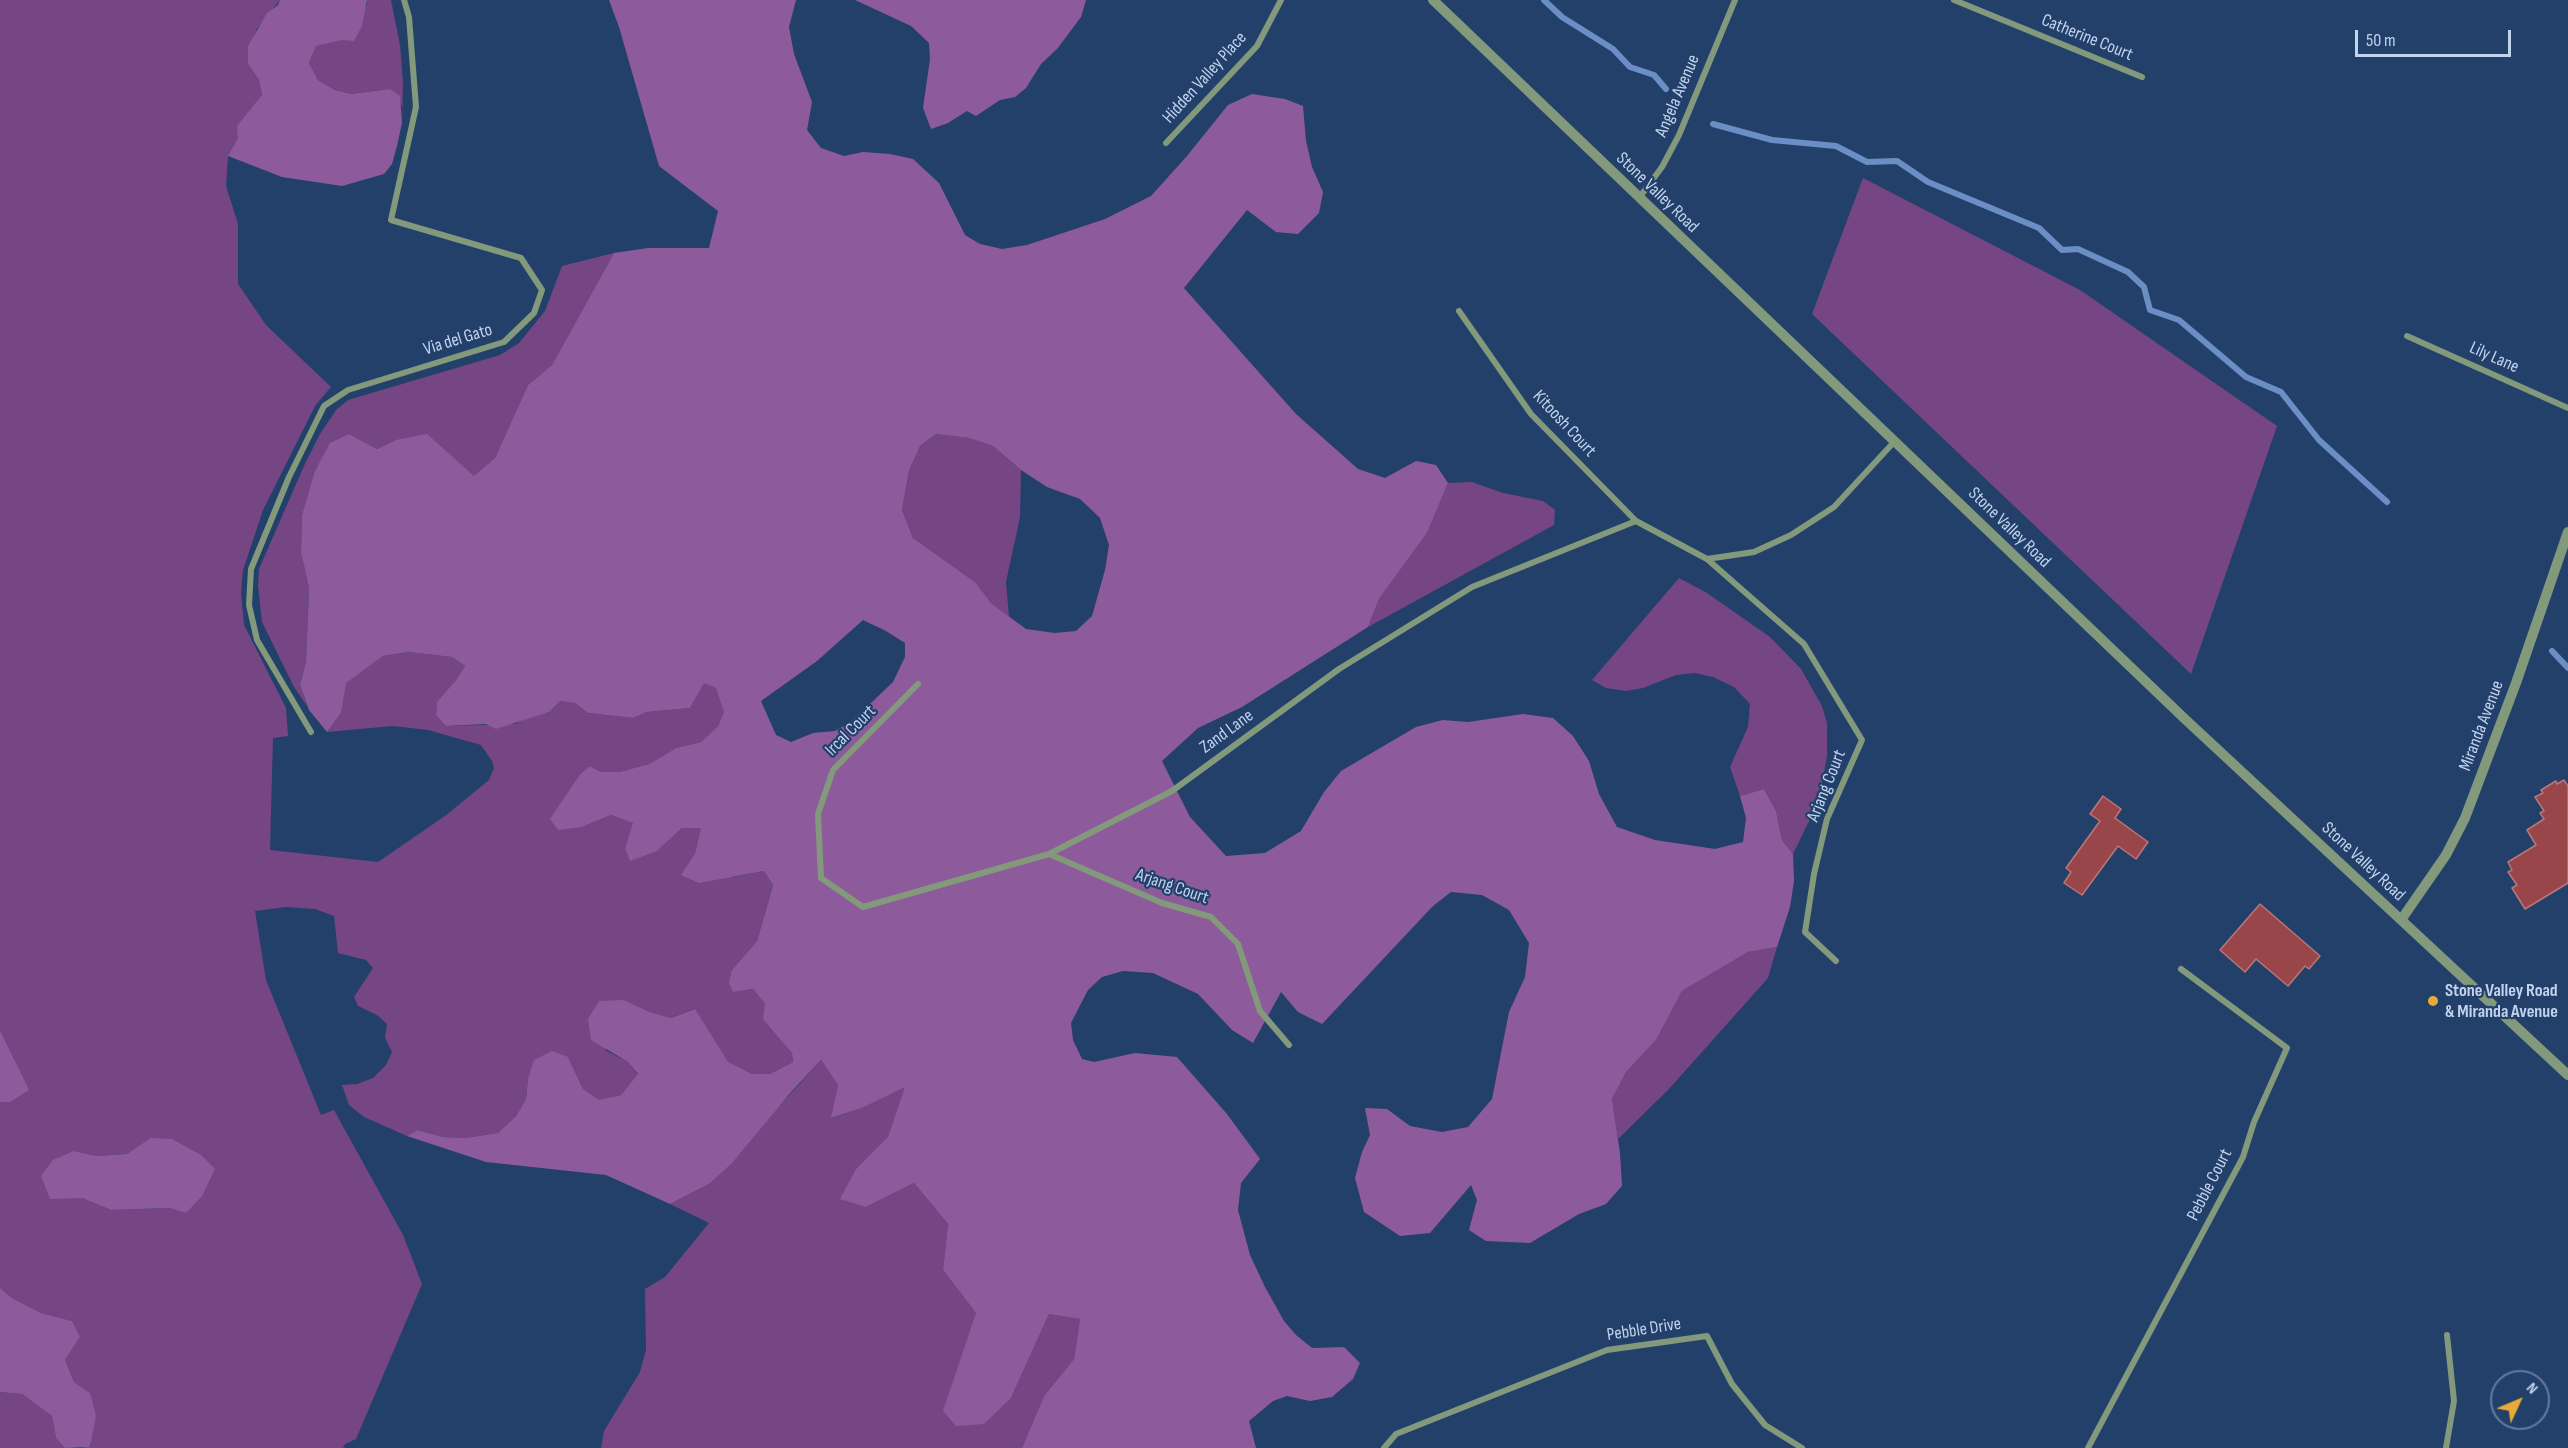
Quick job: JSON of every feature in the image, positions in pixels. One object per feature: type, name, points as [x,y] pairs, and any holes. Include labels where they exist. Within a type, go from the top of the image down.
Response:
[{"type":"street","name":"Via del Gato","points":[[311,732],[256,640],[249,605],[250,568],[289,477],[324,406],[348,390],[504,342],[534,313],[542,290],[521,258],[391,220],[416,107],[409,17],[404,0]]},
{"type":"street","name":"Hidden Valley Place","points":[[1166,143],[1257,46],[1281,0]]},
{"type":"street","name":"Stone Valley Road","points":[[1433,0],[1894,442],[2568,1076]]},
{"type":"street","name":"Angela Avenue","points":[[1638,198],[1662,167],[1679,135],[1735,0]]},
{"type":"street","name":"Catherine Court","points":[[1954,0],[2142,76]]},
{"type":"street","name":"Kitoosh Court","points":[[1459,311],[1531,414],[1636,521],[1707,559]]},
{"type":"street","name":"Lily Lane","points":[[2407,336],[2568,408]]},
{"type":"street","points":[[1707,559],[1754,552],[1791,535],[1834,507],[1894,442]]},
{"type":"street","name":"Zand Lane","points":[[821,878],[863,907],[1049,854],[1172,791],[1339,669],[1472,587],[1636,521]]},
{"type":"street","name":"Miranda Avenue","points":[[2401,920],[2446,855],[2465,818],[2516,683],[2568,532]]},
{"type":"street","name":"Arjang Court","points":[[1707,559],[1804,644],[1862,740],[1827,819],[1814,874],[1805,932],[1836,961]]},
{"type":"street","name":"Ircal Court","points":[[821,878],[818,814],[833,770],[918,684]]},
{"type":"street","name":"Arjang Court","points":[[1049,854],[1162,903],[1211,917],[1238,944],[1260,1011],[1289,1045]]},
{"type":"street","name":"Pebble Court","points":[[2088,1448],[2243,1157],[2254,1122],[2287,1048],[2181,969]]},
{"type":"street","points":[[2446,1448],[2454,1401],[2447,1335]]},
{"type":"street","name":"Pebble Drive","points":[[1384,1448],[1396,1434],[1607,1350],[1707,1336],[1732,1384],[1765,1425],[1803,1448]]},
{"type":"shaded area","points":[[0,0],[280,0],[256,30],[248,64],[259,80],[262,95],[228,157],[226,186],[238,224],[238,284],[266,325],[331,387],[315,406],[263,510],[243,570],[241,593],[244,625],[286,708],[288,736],[273,738],[270,850],[378,862],[445,816],[489,780],[494,768],[481,745],[428,730],[393,726],[327,732],[341,713],[345,683],[383,656],[408,652],[452,657],[465,666],[437,702],[436,715],[447,726],[515,724],[532,716],[549,712],[560,701],[575,703],[588,713],[633,718],[647,712],[690,708],[704,682],[716,688],[725,711],[718,726],[701,742],[676,748],[649,764],[619,772],[601,772],[590,766],[580,774],[562,801],[582,827],[611,815],[634,823],[625,848],[657,851],[682,828],[701,828],[695,853],[682,874],[733,877],[764,871],[773,884],[757,941],[732,970],[733,992],[753,989],[766,1003],[781,1038],[792,1053],[793,1062],[770,1074],[752,1074],[728,1063],[694,1009],[671,1018],[650,1012],[624,1000],[605,1050],[628,1062],[638,1075],[621,1095],[599,1101],[583,1089],[568,1057],[528,1079],[526,1099],[516,1116],[498,1133],[465,1138],[443,1137],[419,1130],[407,1136],[364,1117],[349,1105],[342,1085],[357,1084],[373,1078],[386,1065],[392,1052],[385,1038],[387,1024],[377,1015],[358,1006],[354,997],[373,968],[366,960],[338,953],[334,916],[315,909],[286,907],[255,911],[266,980],[321,1115],[334,1110],[403,1235],[422,1284],[356,1439],[345,1444],[343,1448],[82,1448],[91,1446],[90,1393],[74,1382],[65,1360],[80,1337],[72,1321],[41,1313],[12,1298],[0,1288],[0,1102],[10,1102],[15,1061],[0,1030]],"holes":[[[150,1138],[186,1213],[169,1208],[111,1210],[82,1198],[74,1151],[96,1156],[127,1154]]]},
{"type":"shaded area","points":[[280,0],[367,0],[362,26],[354,41],[342,40],[316,46],[309,63],[318,80],[335,90],[351,94],[390,89],[400,96],[402,123],[392,164],[384,174],[342,186],[282,177],[228,156],[238,138],[237,126],[262,95],[259,80],[248,64],[248,46],[267,13],[278,5]]},
{"type":"shaded area","points":[[367,0],[391,0],[400,45],[403,82],[402,123],[402,106],[390,89],[351,94],[335,90],[318,80],[309,63],[316,46],[342,39],[367,5]]},
{"type":"shaded area","points":[[609,0],[796,0],[789,27],[794,54],[812,102],[807,130],[821,148],[844,156],[863,152],[913,159],[939,183],[965,235],[980,244],[1002,249],[1027,245],[1105,219],[1151,196],[1228,105],[1252,94],[1285,99],[1303,106],[1306,141],[1312,167],[1323,192],[1319,213],[1298,234],[1276,232],[1247,210],[1184,288],[1296,414],[1358,469],[1385,478],[1416,461],[1436,465],[1448,483],[1427,533],[1379,599],[1368,627],[1242,707],[1198,728],[1162,761],[1190,817],[1226,856],[1265,853],[1301,831],[1324,792],[1341,771],[1416,727],[1443,720],[1468,722],[1523,714],[1553,718],[1573,736],[1589,761],[1599,794],[1617,827],[1655,840],[1715,849],[1743,842],[1746,818],[1740,796],[1764,789],[1776,811],[1782,840],[1793,854],[1794,881],[1790,907],[1777,947],[1748,952],[1682,991],[1656,1040],[1626,1072],[1612,1099],[1622,1186],[1606,1204],[1579,1214],[1530,1243],[1486,1241],[1469,1230],[1477,1200],[1471,1185],[1430,1233],[1400,1236],[1364,1212],[1355,1178],[1362,1152],[1370,1135],[1365,1108],[1387,1109],[1410,1126],[1442,1132],[1468,1127],[1492,1099],[1509,1012],[1525,977],[1529,943],[1509,910],[1482,895],[1451,892],[1433,906],[1322,1024],[1298,1012],[1281,992],[1253,1043],[1232,1030],[1198,994],[1153,973],[1123,971],[1102,977],[1088,990],[1071,1023],[1073,1040],[1082,1059],[1094,1062],[1135,1053],[1177,1057],[1227,1114],[1260,1159],[1241,1183],[1238,1210],[1250,1255],[1284,1321],[1312,1348],[1344,1347],[1360,1363],[1353,1379],[1332,1397],[1310,1401],[1287,1396],[1273,1401],[1249,1421],[1256,1448],[1022,1448],[1044,1396],[1074,1359],[1080,1319],[1049,1314],[1011,1398],[984,1424],[956,1426],[943,1411],[976,1313],[943,1270],[948,1224],[914,1183],[866,1207],[840,1199],[856,1169],[888,1137],[905,1087],[862,1108],[831,1118],[838,1085],[821,1060],[732,1163],[709,1184],[670,1204],[606,1175],[486,1162],[407,1136],[418,1130],[443,1137],[465,1138],[498,1133],[516,1116],[526,1099],[528,1079],[534,1060],[552,1051],[568,1057],[583,1089],[599,1100],[621,1095],[638,1074],[628,1062],[591,1040],[588,1019],[599,1001],[624,1000],[650,1012],[671,1018],[695,1009],[728,1062],[752,1074],[770,1074],[793,1062],[792,1053],[763,1019],[765,1003],[753,989],[733,992],[729,983],[732,970],[757,941],[773,885],[764,871],[699,883],[681,875],[695,853],[701,828],[682,828],[657,851],[630,861],[625,848],[633,823],[611,815],[582,827],[558,830],[550,819],[580,774],[590,766],[601,772],[619,772],[649,764],[676,748],[701,742],[718,726],[724,712],[716,688],[704,683],[690,708],[647,712],[633,718],[588,713],[575,703],[560,701],[549,712],[496,729],[486,724],[446,726],[436,715],[437,702],[465,666],[452,657],[408,652],[383,656],[346,683],[341,713],[327,732],[309,710],[300,685],[306,662],[309,588],[301,552],[302,515],[314,473],[330,443],[349,434],[377,449],[396,440],[427,434],[474,476],[495,458],[528,385],[552,365],[614,253],[648,248],[709,248],[718,211],[659,166]],"holes":[[[936,434],[969,438],[993,446],[1021,470],[1047,487],[1080,499],[1100,518],[1109,545],[1105,570],[1092,616],[1076,631],[1055,633],[1026,629],[992,604],[975,582],[913,538],[902,510],[909,471],[920,446]],[[863,620],[905,643],[905,657],[893,682],[851,722],[835,731],[813,733],[791,742],[776,735],[761,701],[817,661]]]},
{"type":"shaded area","points":[[855,0],[1086,0],[1081,17],[1057,49],[1041,64],[1026,88],[1015,97],[1000,100],[976,116],[967,111],[948,123],[931,129],[923,108],[930,59],[929,43],[911,26]]},
{"type":"shaded area","points":[[1863,178],[2080,290],[2277,426],[2191,674],[1812,314]]},
{"type":"shaded area","points":[[614,253],[552,365],[528,385],[495,458],[474,477],[453,459],[396,440],[377,449],[349,434],[314,473],[302,515],[301,552],[309,588],[306,662],[300,685],[307,706],[294,687],[262,622],[258,586],[259,569],[304,466],[320,434],[336,410],[348,400],[500,355],[519,343],[545,311],[562,266]]},
{"type":"shaded area","points":[[936,434],[969,438],[993,446],[1021,470],[1020,517],[1006,582],[1009,617],[992,604],[975,582],[913,538],[902,510],[909,471],[920,446]]},
{"type":"shaded area","points":[[1472,482],[1503,493],[1543,501],[1555,510],[1554,525],[1368,627],[1379,599],[1427,533],[1448,483]]},
{"type":"shaded area","points":[[1679,578],[1707,593],[1770,637],[1801,669],[1822,706],[1827,723],[1827,756],[1819,801],[1793,854],[1782,840],[1776,811],[1764,789],[1740,796],[1730,767],[1748,727],[1750,704],[1734,687],[1713,677],[1695,673],[1676,675],[1643,688],[1626,691],[1606,688],[1592,680]]},
{"type":"shaded area","points":[[1777,947],[1768,978],[1668,1090],[1618,1139],[1612,1099],[1626,1072],[1656,1040],[1682,991],[1748,952]]},
{"type":"shaded area","points":[[0,1030],[29,1090],[10,1102],[0,1102]]},
{"type":"shaded area","points":[[821,1060],[838,1085],[832,1118],[862,1108],[906,1086],[888,1138],[856,1169],[866,1207],[914,1183],[948,1224],[943,1270],[976,1313],[966,1350],[1011,1398],[1049,1314],[1080,1319],[1074,1359],[1044,1396],[1022,1448],[601,1448],[604,1431],[640,1372],[646,1350],[645,1289],[665,1277],[709,1223],[670,1204],[709,1184]]},
{"type":"shaded area","points":[[150,1138],[172,1139],[201,1155],[215,1169],[202,1196],[186,1213],[169,1208],[111,1210],[82,1198],[50,1199],[41,1176],[53,1160],[74,1151],[96,1156],[127,1154]]},
{"type":"shaded area","points":[[0,1288],[12,1298],[41,1313],[72,1321],[80,1337],[65,1360],[74,1382],[90,1393],[96,1416],[90,1447],[65,1448],[56,1438],[52,1416],[22,1394],[0,1392]]},
{"type":"shaded area","points":[[0,1392],[22,1394],[52,1416],[56,1438],[65,1448],[0,1448]]},
{"type":"building","points":[[2564,780],[2568,786],[2568,883],[2525,909],[2512,888],[2517,885],[2508,872],[2512,870],[2508,862],[2536,845],[2527,830],[2544,819],[2540,813],[2544,811],[2535,797],[2543,793],[2541,790],[2556,781],[2557,784]]},
{"type":"building","points":[[2103,796],[2121,809],[2115,818],[2148,842],[2136,859],[2118,846],[2082,895],[2064,883],[2071,872],[2066,868],[2100,821],[2090,814]]},
{"type":"building","points":[[2260,904],[2320,956],[2309,969],[2305,966],[2288,986],[2256,959],[2245,972],[2220,950]]},
{"type":"waterway","points":[[1544,0],[1562,17],[1613,49],[1630,67],[1654,75],[1666,89]]},
{"type":"waterway","points":[[1713,124],[1772,140],[1836,146],[1867,162],[1897,161],[1928,182],[2039,228],[2062,250],[2078,249],[2128,272],[2144,287],[2150,310],[2179,320],[2246,377],[2281,392],[2319,440],[2387,502]]},
{"type":"waterway","points":[[2552,651],[2568,668]]},
{"type":"place","name":"Stone Valley Road & Miranda Avenue","points":[[2433,1001]]}]
